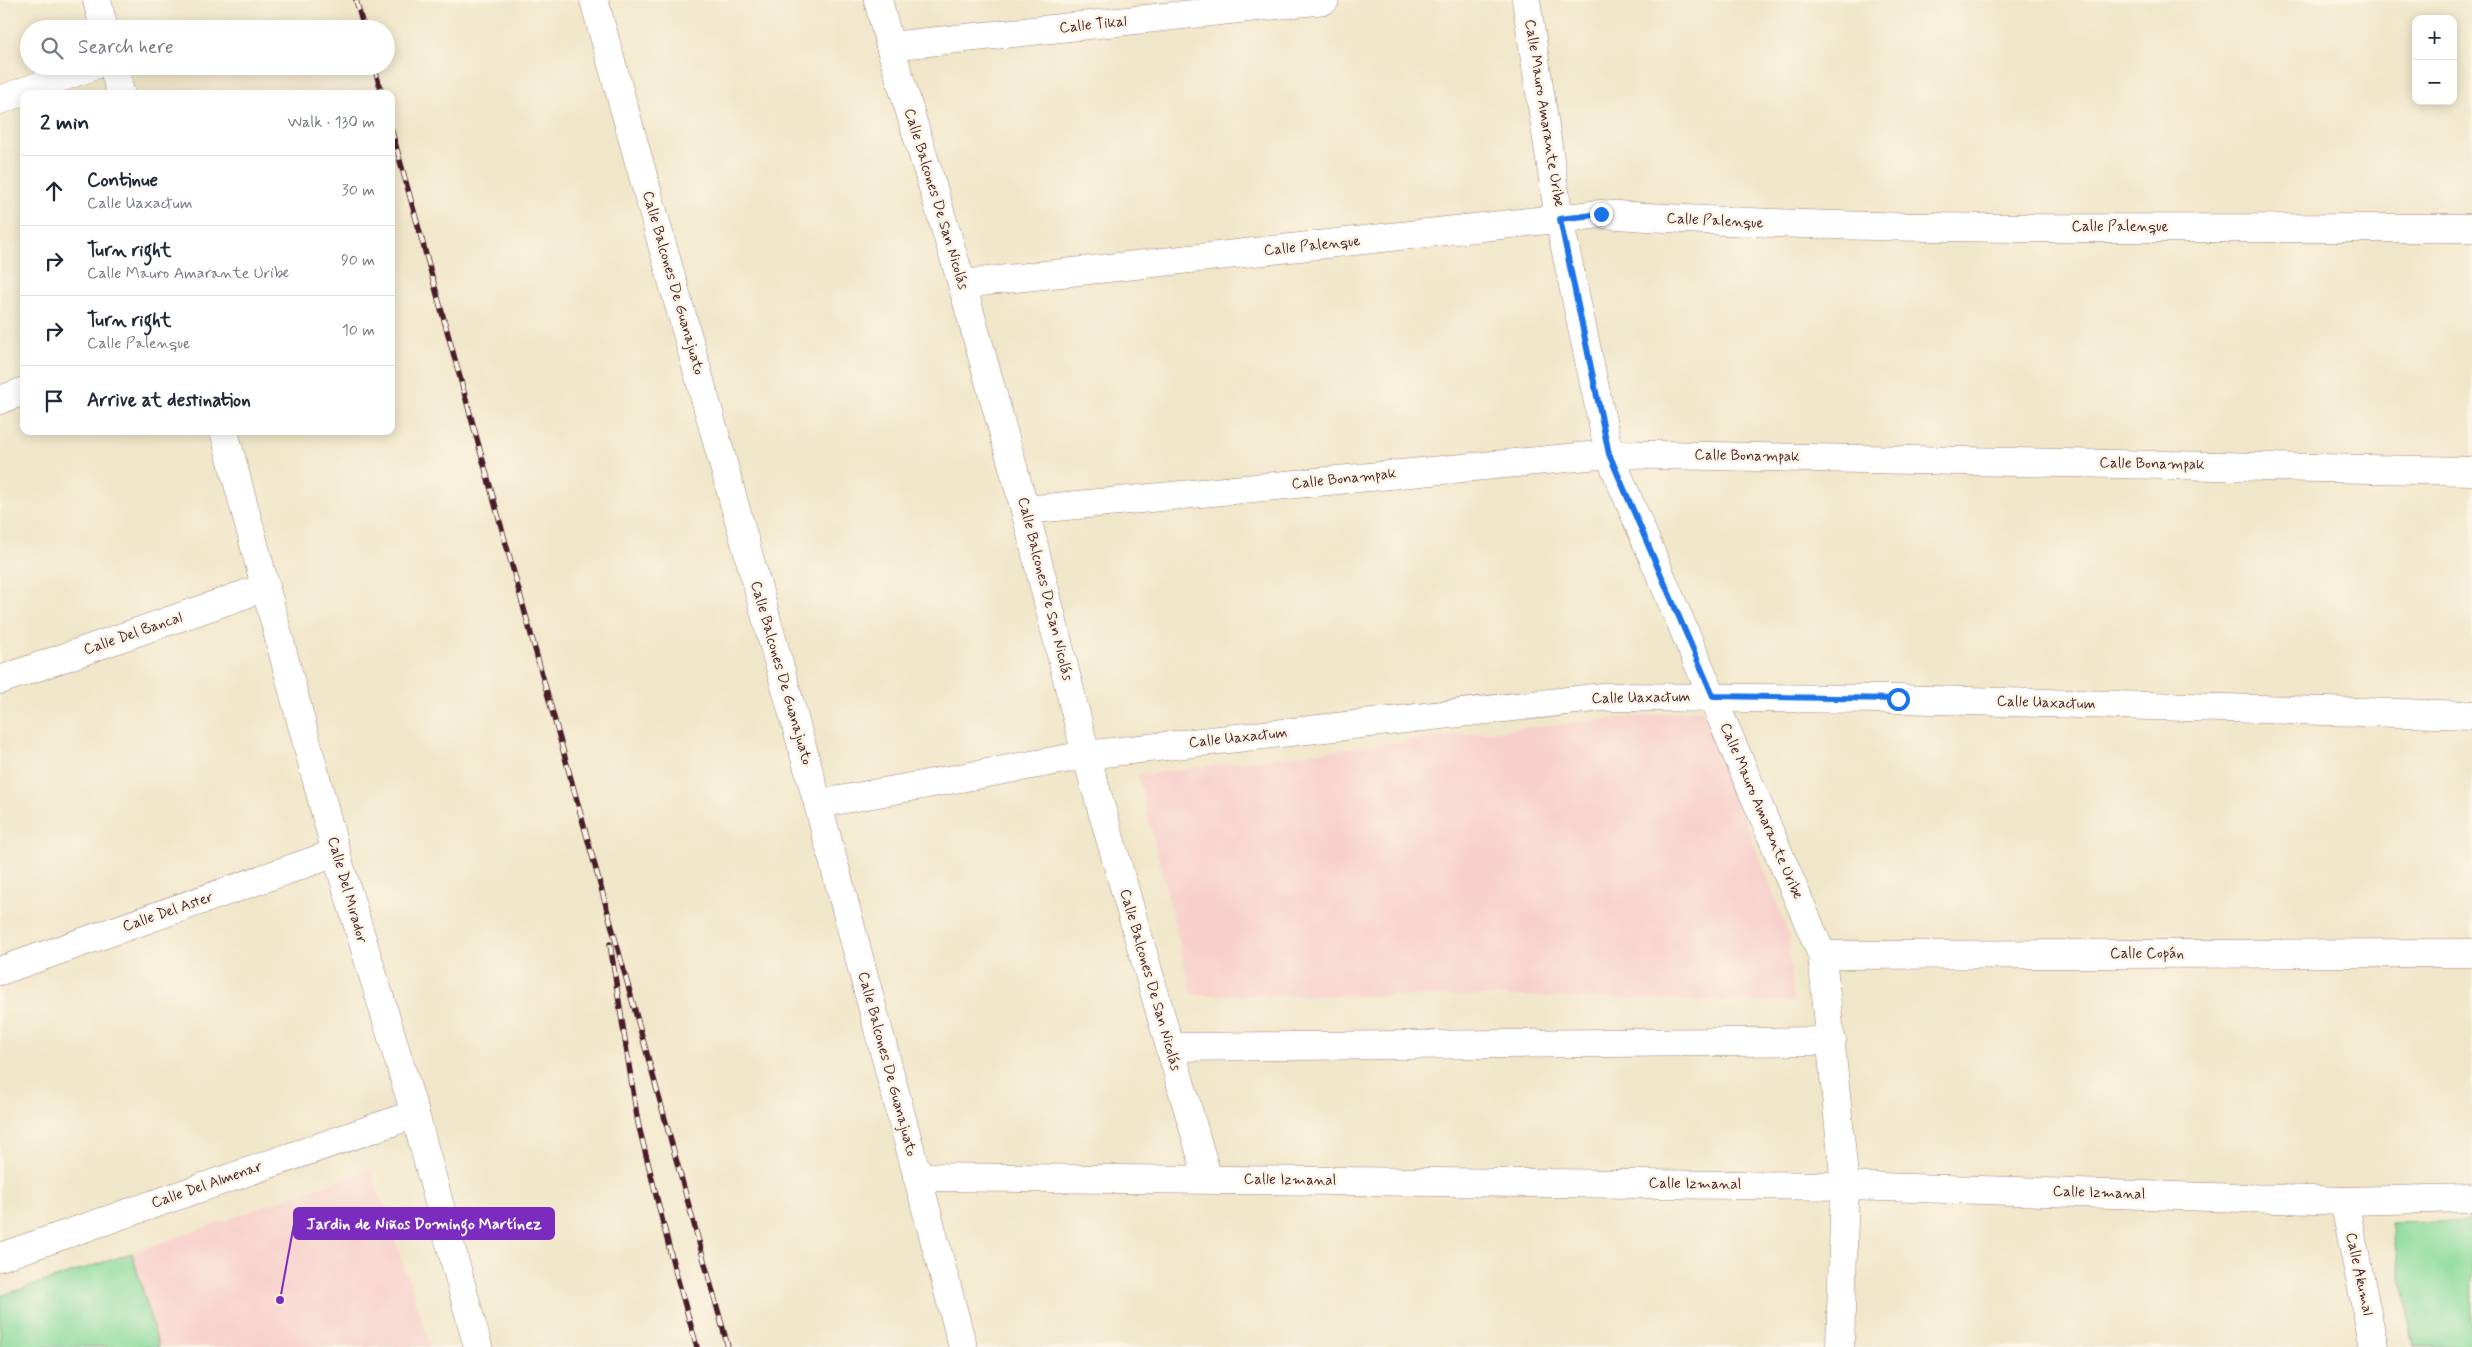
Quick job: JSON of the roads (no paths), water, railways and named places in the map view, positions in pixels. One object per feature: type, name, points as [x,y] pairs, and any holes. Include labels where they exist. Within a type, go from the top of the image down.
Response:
[{"type":"street","points":[[97,0],[102,20]]},
{"type":"street","name":"Calle Balcones De Guanajuato","points":[[594,0],[818,804],[963,1347]]},
{"type":"street","name":"Calle Balcones De San Nicolás","points":[[878,0],[890,46],[962,284],[1025,510],[1086,755],[1208,1179]]},
{"type":"street","name":"Calle Tikal","points":[[890,46],[1325,0]]},
{"type":"street","name":"Calle Mauro Amarante Uribe","points":[[1526,0],[1560,219],[1609,454],[1822,955],[1845,1186],[1840,1347]]},
{"type":"street","points":[[27,90],[68,75]]},
{"type":"street","points":[[116,75],[120,90]]},
{"type":"street","points":[[0,100],[20,93]]},
{"type":"street","name":"Calle Palenque","points":[[962,284],[1601,214],[1684,220],[1887,226],[2472,228]]},
{"type":"street","points":[[0,400],[20,392]]},
{"type":"street","name":"Calle Del Mirador","points":[[225,435],[336,854],[415,1114],[478,1347]]},
{"type":"street","name":"Calle Bonampak","points":[[1025,510],[1609,454],[2472,470]]},
{"type":"street","name":"Calle Del Bancal","points":[[0,680],[266,587]]},
{"type":"street","name":"Calle Uaxactum","points":[[818,804],[1086,755],[1603,697],[1713,696],[1898,699],[2472,715]]},
{"type":"street","name":"Calle Del Aster","points":[[0,971],[336,854]]},
{"type":"street","name":"Calle Copán","points":[[1822,955],[2472,954]]},
{"type":"street","points":[[1169,1047],[1832,1041]]},
{"type":"street","name":"Calle Del Almenar","points":[[0,1257],[415,1114]]},
{"type":"street","name":"Calle Izmanal","points":[[917,1177],[1845,1186],[2344,1201],[2472,1198]]},
{"type":"street","name":"Calle Akumal","points":[[2344,1201],[2374,1347]]},
{"type":"railway","points":[[356,0],[362,20]]},
{"type":"railway","points":[[377,75],[381,90]]},
{"type":"railway","points":[[395,142],[728,1347]]},
{"type":"railway","points":[[610,944],[638,1123],[673,1263],[697,1347]]},
{"type":"place","name":"Jardin de Niños Domingo Martínez","points":[[280,1300]]}]
